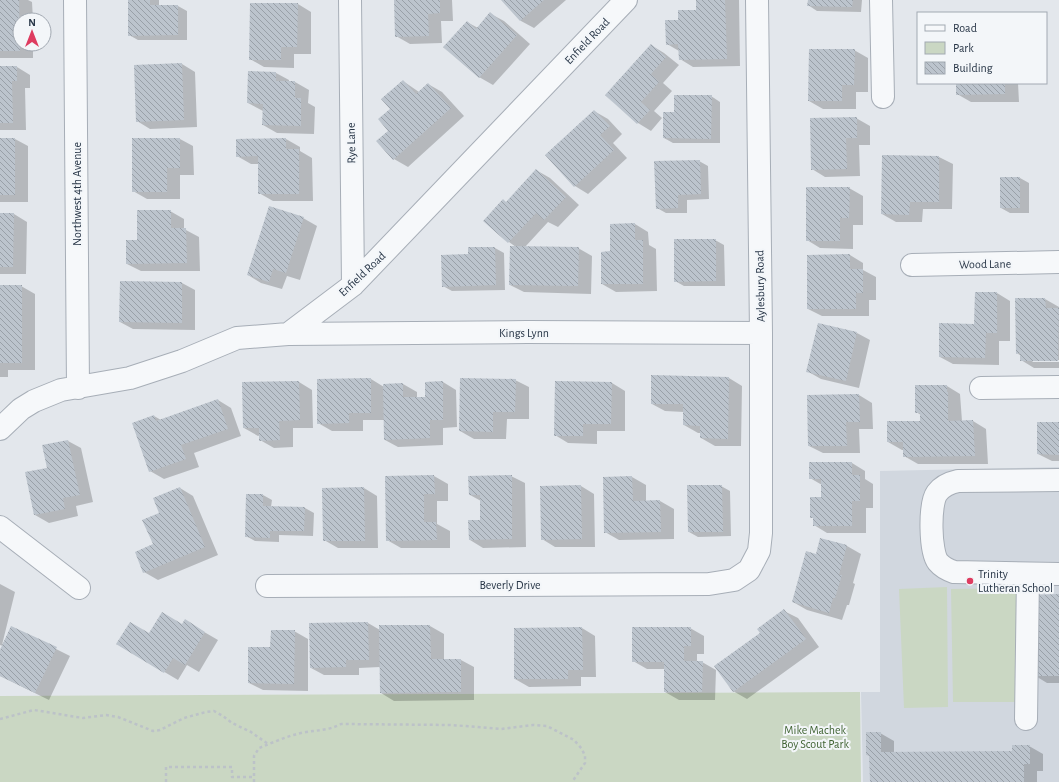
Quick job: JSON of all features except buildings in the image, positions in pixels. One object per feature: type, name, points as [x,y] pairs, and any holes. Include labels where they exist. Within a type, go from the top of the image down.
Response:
[{"type":"street","name":"Northwest 4th Avenue","points":[[75,0],[78,388]]},
{"type":"street","name":"Rye Lane","points":[[350,0],[353,285]]},
{"type":"street","name":"Enfield Road","points":[[288,334],[353,285],[626,0]]},
{"type":"street","name":"Aylesbury Road","points":[[749,570],[759,551],[761,533],[761,333],[757,0]]},
{"type":"street","points":[[881,0],[883,97]]},
{"type":"street","name":"Wood Lane","points":[[912,265],[1059,262]]},
{"type":"street","name":"Kings Lynn","points":[[288,334],[519,332],[761,333]]},
{"type":"street","points":[[0,429],[21,409],[34,401],[61,390],[130,378],[182,361],[237,338],[288,334]]},
{"type":"street","points":[[981,388],[1059,388]]},
{"type":"street","points":[[1059,480],[958,481],[942,487],[937,493],[931,509],[933,554],[938,562],[945,568],[954,572],[1059,574]]},
{"type":"street","points":[[0,527],[79,588]]},
{"type":"street","name":"Beverly Drive","points":[[267,586],[709,584],[734,580],[749,570]]},
{"type":"street","points":[[1026,719],[1028,574]]},
{"type":"path","points":[[0,718],[34,710],[83,718],[106,715],[118,717],[142,728],[153,731],[160,730],[184,718],[214,711],[223,716],[232,724],[251,732],[268,744]]},
{"type":"path","points":[[254,782],[254,756],[258,748],[298,734],[315,730],[327,730],[341,724],[452,725],[502,729],[533,724],[547,726],[574,740],[582,749],[585,756],[585,763],[572,782]]},
{"type":"path","points":[[166,782],[166,767],[232,766],[232,777],[254,777]]},
{"type":"shaded area","name":"Trinity Lutheran School","points":[[1059,467],[1059,782],[863,782],[861,692],[880,692],[880,471]]},
{"type":"green space","points":[[947,587],[948,707],[904,708],[899,589]]},
{"type":"green space","points":[[1017,588],[1018,702],[953,702],[951,589]]},
{"type":"green space","name":"Mike Machek Boy Scout Park","points":[[860,692],[861,782],[0,782],[0,696]]},
{"type":"place","name":"Trinity Lutheran School","points":[[970,581]]}]
